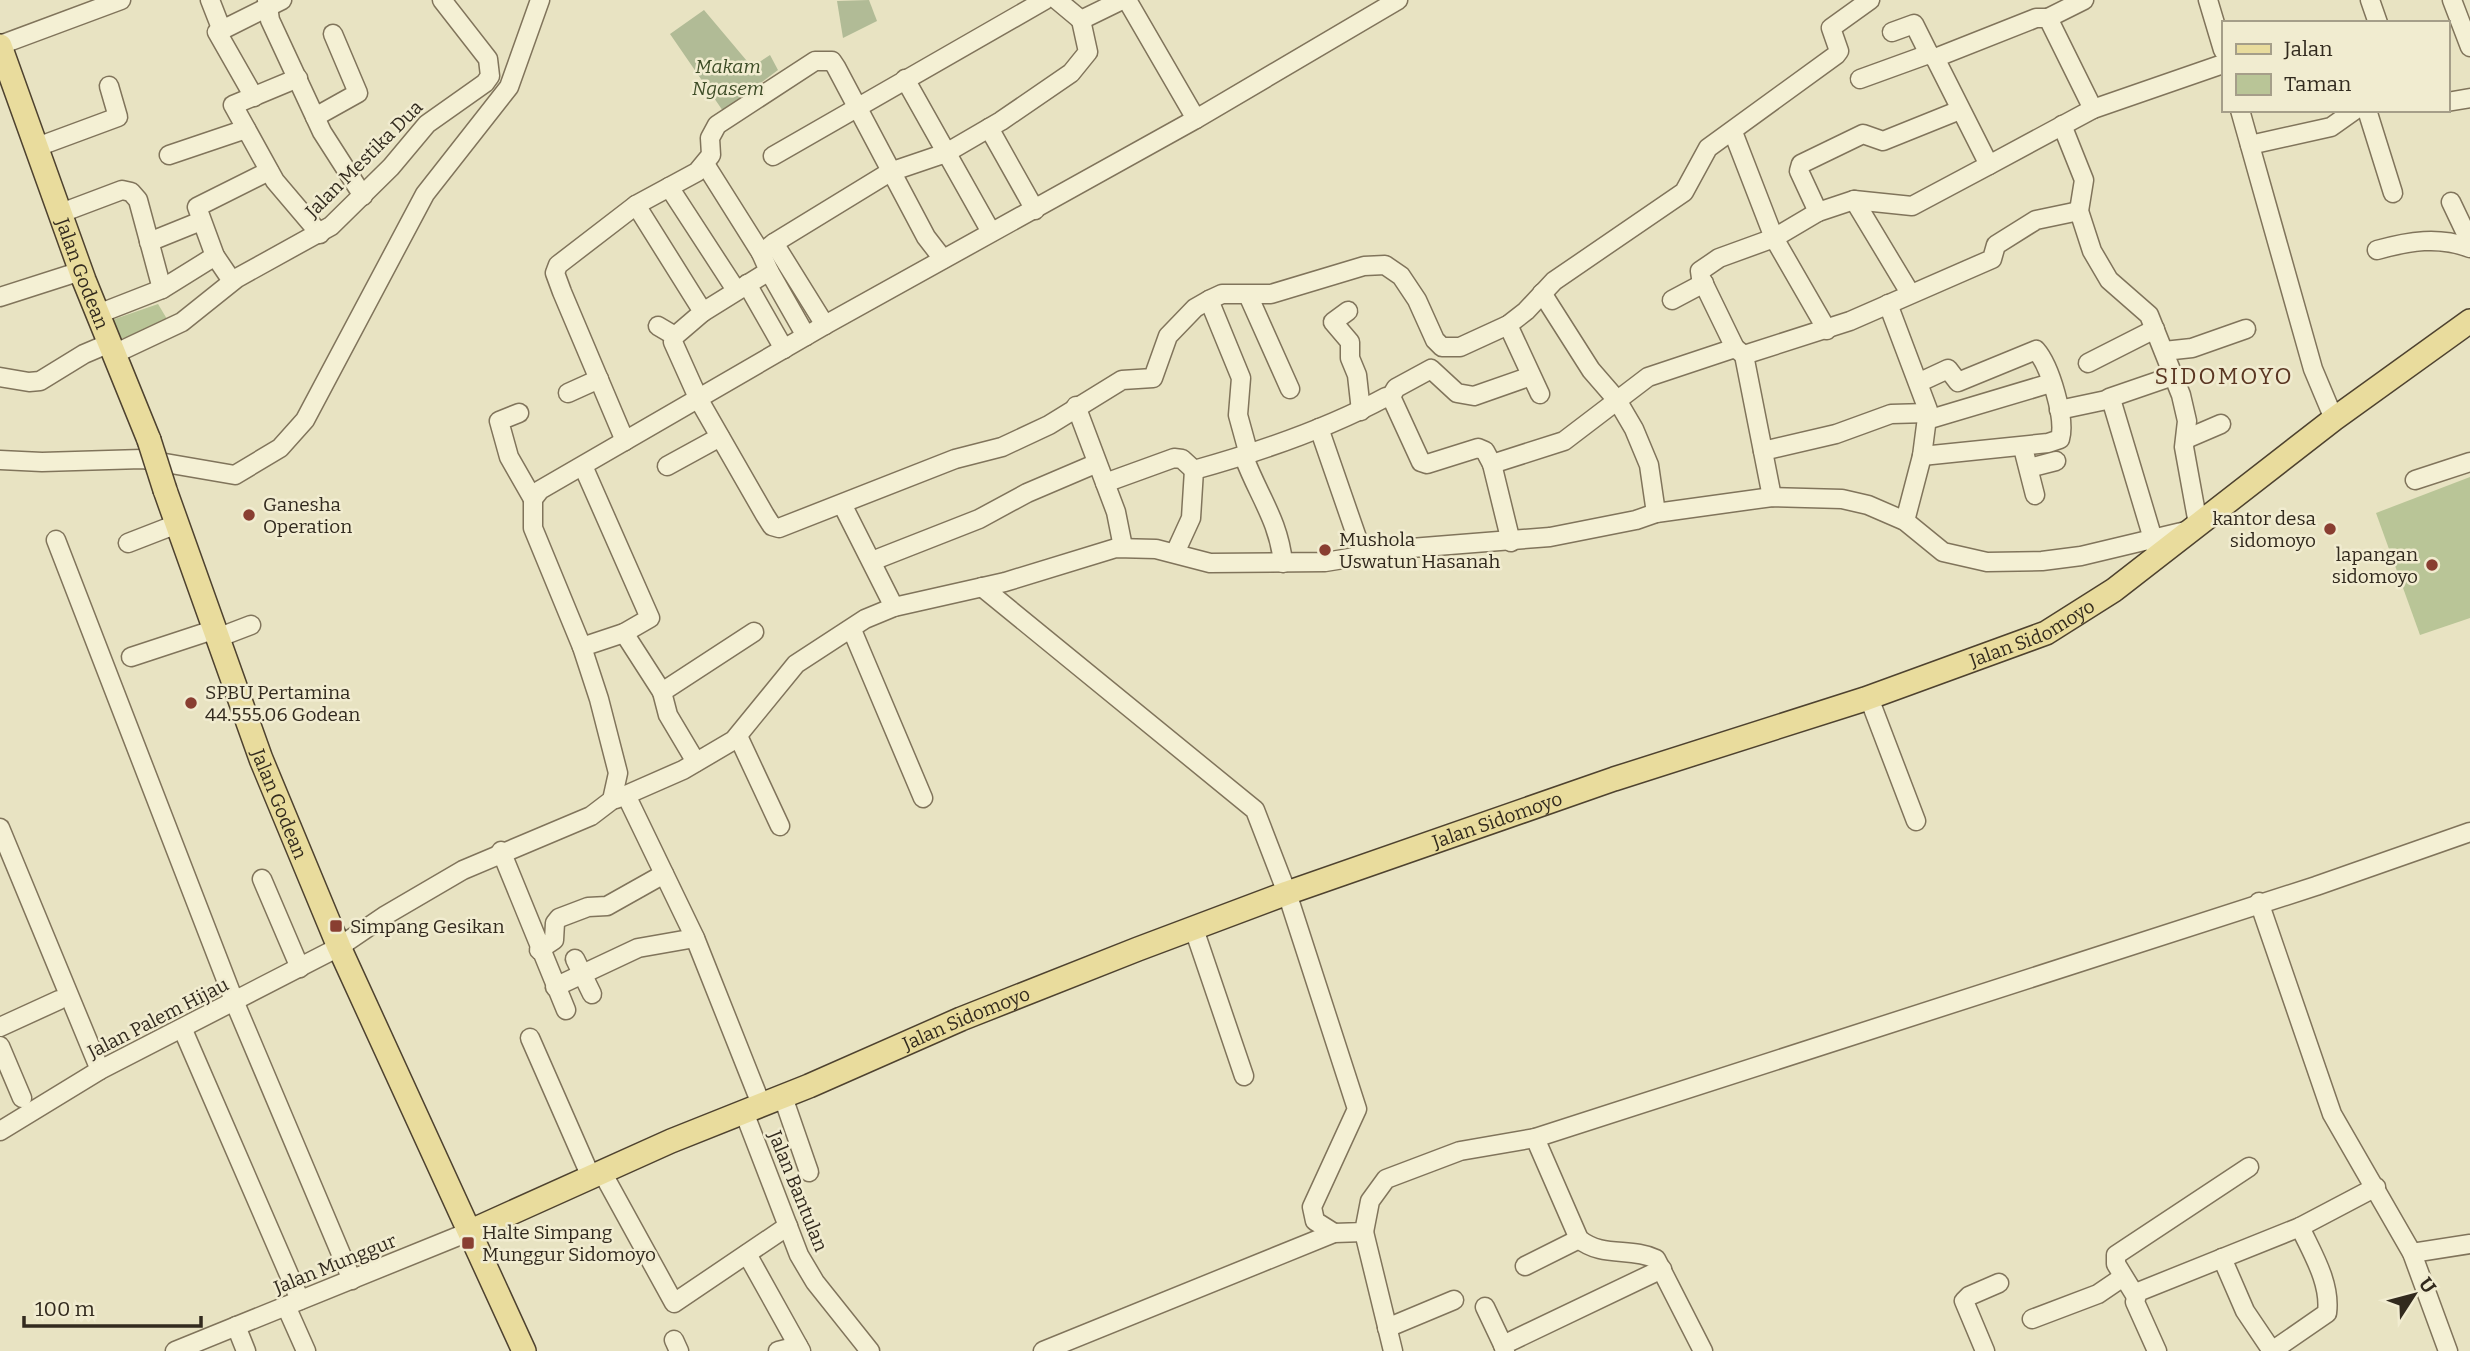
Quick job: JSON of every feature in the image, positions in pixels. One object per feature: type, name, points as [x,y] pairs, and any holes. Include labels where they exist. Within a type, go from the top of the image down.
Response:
[{"type":"main road","name":"Jalan Godean","points":[[0,46],[5,76],[37,147],[81,271],[149,440],[261,759],[339,947],[524,1351]]},
{"type":"main road","name":"Jalan Sidomoyo","points":[[471,1231],[961,1019],[1287,893],[1614,779],[1869,698],[2046,633],[2086,610],[2154,547],[2194,527],[2334,419],[2470,321]]},
{"type":"street","points":[[0,46],[121,0]]},
{"type":"street","points":[[210,0],[222,27]]},
{"type":"street","name":"Jalan Mestika Dua","points":[[0,376],[29,383],[40,381],[84,354],[112,349],[182,323],[232,281],[320,234],[363,196],[427,124],[491,76],[488,59],[442,0]]},
{"type":"street","points":[[0,460],[42,463],[142,459],[235,475],[280,448],[305,420],[425,194],[509,87],[540,0]]},
{"type":"street","points":[[774,156],[858,105],[1045,0]]},
{"type":"street","points":[[768,248],[890,172],[946,153],[989,128],[1071,73],[1082,62],[1088,42],[1081,20],[1057,0]]},
{"type":"street","points":[[1081,20],[1124,0],[1196,119]]},
{"type":"street","points":[[533,499],[547,484],[699,400],[825,325],[1196,119],[1398,0]]},
{"type":"street","points":[[769,271],[703,312],[675,336],[673,342],[699,400],[720,437],[772,526],[779,528],[956,459],[1002,447],[1049,425],[1122,380],[1153,378],[1168,336],[1195,308],[1222,294],[1271,293],[1364,266],[1385,265],[1401,276],[1417,300],[1435,340],[1442,347],[1460,347],[1508,325],[1554,281],[1684,192],[1708,148],[1780,93],[1836,55],[1839,51],[1831,28],[1870,0]]},
{"type":"street","points":[[1860,79],[2036,18],[2048,18],[2084,0]]},
{"type":"street","points":[[2208,0],[2222,47]]},
{"type":"street","points":[[2371,0],[2377,21]]},
{"type":"street","points":[[2452,0],[2465,20],[2470,47]]},
{"type":"street","points":[[222,27],[228,28],[273,2]]},
{"type":"street","points":[[273,2],[270,20],[315,117],[363,196]]},
{"type":"street","points":[[2048,18],[2093,109]]},
{"type":"street","points":[[1892,32],[1914,24],[1989,165]]},
{"type":"street","points":[[222,27],[217,32],[254,97]]},
{"type":"street","points":[[315,117],[358,93],[333,34]]},
{"type":"street","points":[[625,441],[555,273],[558,265],[636,205],[705,164],[711,155],[710,138],[716,125],[815,61],[832,61],[858,105],[890,172],[926,237],[943,259]]},
{"type":"street","points":[[1772,498],[1739,352],[1703,283],[1700,271],[1734,252],[1774,238],[1818,212],[1854,200],[1912,206],[2093,109],[2222,64]]},
{"type":"street","points":[[298,78],[233,105],[269,171],[320,234]]},
{"type":"street","points":[[905,79],[991,232]]},
{"type":"street","points":[[37,147],[118,117],[108,86]]},
{"type":"street","points":[[2449,102],[2470,98]]},
{"type":"street","points":[[1818,212],[1799,171],[1801,164],[1863,134],[1883,141],[1960,110]]},
{"type":"street","points":[[2241,112],[2309,359],[2334,419]]},
{"type":"street","points":[[2250,145],[2331,127],[2353,112]]},
{"type":"street","points":[[2368,112],[2393,192]]},
{"type":"street","points":[[2062,125],[2084,180],[2079,211],[2100,266],[2109,280],[2143,307],[2174,376],[2187,421],[2186,461],[2194,527]]},
{"type":"street","points":[[989,128],[1035,210]]},
{"type":"street","points":[[169,155],[246,129]]},
{"type":"street","points":[[1732,132],[1774,238],[1826,330]]},
{"type":"street","points":[[705,164],[825,325]]},
{"type":"street","points":[[232,281],[215,256],[197,207],[269,171]]},
{"type":"street","points":[[669,187],[785,349]]},
{"type":"street","points":[[61,213],[127,190],[138,200],[162,289]]},
{"type":"street","points":[[1854,200],[1910,293]]},
{"type":"street","points":[[2451,202],[2470,242]]},
{"type":"street","points":[[636,205],[703,312]]},
{"type":"street","points":[[1492,464],[1564,441],[1648,377],[1826,330],[1992,259],[1997,245],[2036,220],[2079,211]]},
{"type":"street","points":[[149,242],[201,221]]},
{"type":"street","points":[[2377,250],[2433,240],[2453,242],[2470,248]]},
{"type":"street","points":[[768,248],[769,271],[806,336]]},
{"type":"street","points":[[98,314],[162,289],[215,256]]},
{"type":"street","points":[[0,297],[81,271]]},
{"type":"street","points":[[1672,300],[1703,283]]},
{"type":"street","points":[[1542,293],[1591,370],[1617,400],[1650,465],[1656,513]]},
{"type":"street","points":[[1248,295],[1290,389]]},
{"type":"street","points":[[1209,300],[1241,378],[1238,415],[1246,456],[1255,485],[1274,518],[1283,563]]},
{"type":"street","points":[[1888,303],[1920,382],[1927,416],[1922,456],[1905,521]]},
{"type":"street","points":[[1348,310],[1333,322],[1350,342],[1350,358],[1357,375],[1361,411]]},
{"type":"street","points":[[1508,325],[1540,394]]},
{"type":"street","points":[[658,326],[675,336]]},
{"type":"street","points":[[2088,363],[2155,329]]},
{"type":"street","points":[[2164,351],[2192,348],[2246,329]]},
{"type":"street","points":[[1920,382],[1948,369],[1958,382],[2036,350],[2051,383],[2063,430],[2060,439],[2023,448],[1922,456]]},
{"type":"street","points":[[1194,470],[1246,456],[1361,411],[1390,398],[1396,388],[1432,369],[1457,393],[1474,396],[1531,376]]},
{"type":"street","points":[[2059,410],[2109,398],[2174,376]]},
{"type":"street","points":[[568,393],[599,379]]},
{"type":"street","points":[[1763,451],[1836,434],[1891,414],[1927,416],[2051,383]]},
{"type":"street","points":[[1390,398],[1421,461],[1427,464],[1478,448],[1485,451],[1492,464],[1511,542]]},
{"type":"street","points":[[1076,406],[1124,547],[1175,553],[1210,563],[1325,562],[1411,548],[1511,542],[1636,520],[1656,513],[1772,498],[1842,499],[1888,512],[1905,521],[1943,552],[1987,562],[2042,561],[2154,547],[2109,398]]},
{"type":"street","points":[[519,413],[499,421],[509,457],[533,499],[533,528],[582,647],[610,737],[618,773],[619,798],[664,874],[695,938],[762,1104],[809,1172]]},
{"type":"street","points":[[2186,439],[2221,424]]},
{"type":"street","points":[[1319,428],[1363,555]]},
{"type":"street","points":[[667,466],[720,437]]},
{"type":"street","points":[[2023,448],[2035,495]]},
{"type":"street","points":[[872,561],[979,519],[1027,493],[1174,457],[1182,459],[1194,470]]},
{"type":"street","points":[[2029,468],[2056,461]]},
{"type":"street","points":[[2415,480],[2470,462]]},
{"type":"street","points":[[582,647],[624,633],[648,621],[650,614],[583,466]]},
{"type":"street","points":[[1175,553],[1191,518],[1194,470]]},
{"type":"street","points":[[842,504],[894,607]]},
{"type":"street","points":[[128,543],[177,524]]},
{"type":"street","points":[[56,540],[235,1003],[352,1280]]},
{"type":"street","name":"Jalan Palem Hijau","points":[[0,1131],[96,1072],[183,1030],[339,947],[408,901],[501,851],[591,816],[619,798],[657,783],[696,762],[738,736],[796,664],[866,620],[894,607],[982,587],[1124,547]]},
{"type":"street","points":[[982,587],[1247,801],[1260,821],[1287,893],[1357,1109],[1312,1206],[1315,1221],[1334,1233]]},
{"type":"street","points":[[131,657],[251,625]]},
{"type":"street","points":[[852,630],[923,798]]},
{"type":"street","points":[[662,691],[754,632]]},
{"type":"street","points":[[624,633],[662,691],[668,715],[696,762]]},
{"type":"street","points":[[1869,698],[1916,821]]},
{"type":"street","points":[[738,736],[780,826]]},
{"type":"street","points":[[0,828],[3,851],[59,1000],[96,1072]]},
{"type":"street","points":[[1393,1351],[1364,1232],[1370,1201],[1385,1179],[1460,1151],[1535,1138],[2259,902],[2316,886],[2470,832]]},
{"type":"street","points":[[3,851],[96,1072]]},
{"type":"street","points":[[501,851],[539,950],[566,1010]]},
{"type":"street","points":[[539,950],[554,940],[555,923],[559,918],[588,907],[607,906],[664,874]]},
{"type":"street","points":[[262,879],[300,968]]},
{"type":"street","points":[[2259,902],[2332,1115],[2412,1253],[2448,1351]]},
{"type":"street","points":[[1194,929],[1244,1076]]},
{"type":"street","points":[[555,987],[579,967],[638,948],[695,938]]},
{"type":"street","points":[[579,967],[592,994]]},
{"type":"street","points":[[0,1027],[59,1000]]},
{"type":"street","points":[[183,1030],[293,1303],[306,1351]]},
{"type":"street","points":[[530,1038],[596,1175],[674,1303],[788,1226]]},
{"type":"street","points":[[0,1045],[22,1098]]},
{"type":"street","name":"Jalan Bantulan","points":[[762,1104],[788,1226],[799,1255],[815,1282],[870,1351]]},
{"type":"street","points":[[1535,1138],[1580,1239],[1588,1247],[1601,1251],[1644,1254],[1656,1259],[1703,1351]]},
{"type":"street","points":[[2157,1351],[2135,1295],[2116,1264],[2116,1255],[2249,1167]]},
{"type":"street","points":[[2135,1295],[2300,1227],[2375,1187]]},
{"type":"street","points":[[2222,1258],[2245,1311],[2272,1351],[2327,1313],[2327,1295],[2321,1274],[2300,1227]]},
{"type":"street","name":"Jalan Munggur","points":[[175,1351],[471,1231]]},
{"type":"street","points":[[1043,1351],[1334,1233],[1364,1232]]},
{"type":"street","points":[[1525,1266],[1580,1239]]},
{"type":"street","points":[[2412,1253],[2470,1244]]},
{"type":"street","points":[[747,1254],[799,1348],[778,1351]]},
{"type":"street","points":[[1485,1307],[1504,1348],[1662,1269]]},
{"type":"street","points":[[2032,1319],[2098,1294],[2123,1277]]},
{"type":"street","points":[[1985,1351],[1964,1301],[1969,1296],[1999,1283]]},
{"type":"street","points":[[1387,1328],[1454,1300]]},
{"type":"street","points":[[236,1326],[246,1351]]},
{"type":"green space","points":[[869,0],[877,21],[843,38],[837,1]]},
{"type":"green space","name":"Makam Ngasem","points":[[704,10],[752,67],[770,55],[778,70],[723,111],[670,34]]},
{"type":"green space","points":[[158,304],[170,324],[117,340],[109,321]]},
{"type":"green space","name":"lapangan sidomoyo","points":[[2470,477],[2470,618],[2420,635],[2376,513]]},
{"type":"place","name":"Ganesha Operation","points":[[249,515]]},
{"type":"place","name":"kantor desa sidomoyo","points":[[2330,529]]},
{"type":"place","name":"Mushola Uswatun Hasanah","points":[[1325,550]]},
{"type":"place","name":"lapangan sidomoyo","points":[[2432,565]]},
{"type":"place","name":"SPBU Pertamina 44.555.06 Godean","points":[[191,703]]},
{"type":"place","name":"Simpang Gesikan","points":[[336,926]]},
{"type":"place","name":"Halte Simpang Munggur Sidomoyo","points":[[468,1243]]},
{"type":"district","name":"SIDOMOYO","points":[[2224,376]]}]
